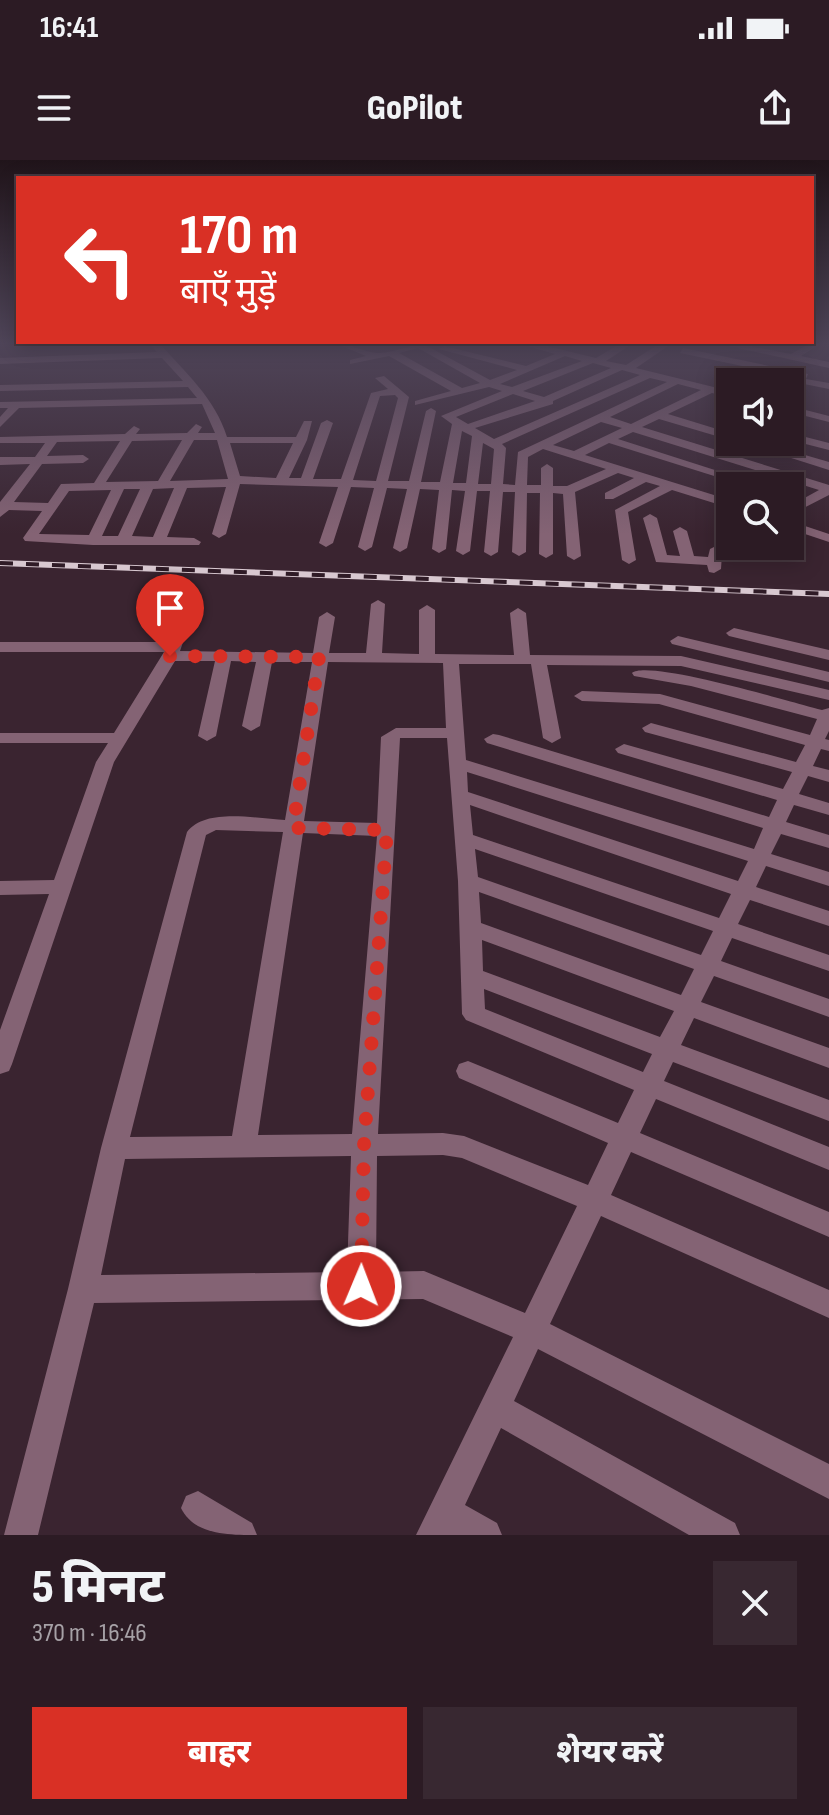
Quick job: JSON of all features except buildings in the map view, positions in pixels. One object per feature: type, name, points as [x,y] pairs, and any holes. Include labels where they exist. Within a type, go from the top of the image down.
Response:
[{"type":"street","points":[[0,424],[15,406]]},
{"type":"street","points":[[23,406],[44,406]]},
{"type":"street","points":[[44,420],[54,406]]},
{"type":"street","points":[[83,406],[94,409],[113,406]]},
{"type":"street","points":[[99,484],[131,429],[134,406]]},
{"type":"street","points":[[208,406],[220,433],[234,482],[219,534]]},
{"type":"street","points":[[326,543],[372,406]]},
{"type":"street","points":[[365,547],[401,406]]},
{"type":"street","points":[[400,548],[415,485],[427,406]]},
{"type":"street","points":[[473,406],[445,416],[500,448],[491,552]]},
{"type":"street","points":[[461,426],[524,406]]},
{"type":"street","points":[[563,406],[572,409]]},
{"type":"street","points":[[495,443],[578,406]]},
{"type":"street","points":[[519,552],[522,456],[623,406]]},
{"type":"street","points":[[575,455],[676,406]]},
{"type":"street","points":[[804,413],[829,419]]},
{"type":"street","points":[[658,415],[716,433]]},
{"type":"street","points":[[601,418],[829,489]]},
{"type":"street","points":[[281,481],[308,423]]},
{"type":"street","points":[[306,482],[327,423]]},
{"type":"street","points":[[83,459],[2,461],[6,440],[21,427],[131,429],[198,424],[220,433]]},
{"type":"street","points":[[123,541],[156,484],[198,424]]},
{"type":"street","points":[[439,549],[446,486],[461,426]]},
{"type":"street","points":[[6,440],[99,438],[131,429],[190,437],[220,433],[301,440]]},
{"type":"street","points":[[463,551],[478,435]]},
{"type":"street","points":[[99,438],[30,538],[194,542]]},
{"type":"street","points":[[2,508],[54,439]]},
{"type":"street","points":[[62,460],[76,439]]},
{"type":"street","points":[[608,439],[716,473]]},
{"type":"street","points":[[804,441],[829,450]]},
{"type":"street","points":[[542,445],[716,499]]},
{"type":"street","points":[[813,461],[829,450]]},
{"type":"street","points":[[796,456],[829,466]]},
{"type":"street","points":[[546,554],[547,468]]},
{"type":"street","points":[[65,487],[281,481],[569,490],[619,468]]},
{"type":"street","points":[[609,496],[647,476]]},
{"type":"street","points":[[93,541],[120,484]]},
{"type":"street","points":[[158,542],[182,484]]},
{"type":"street","points":[[629,560],[621,510],[674,484]]},
{"type":"street","points":[[804,503],[829,489]]},
{"type":"street","points":[[569,490],[574,556]]},
{"type":"street","points":[[804,500],[808,501]]},
{"type":"street","points":[[2,508],[49,507]]},
{"type":"street","points":[[650,518],[661,559],[714,565],[716,555]]},
{"type":"street","points":[[804,530],[829,538]]},
{"type":"street","points":[[680,531],[688,560]]},
{"type":"street","points":[[374,657],[378,604]]},
{"type":"street","points":[[0,1064],[4,1040],[105,762],[172,652],[188,607]]},
{"type":"street","points":[[427,610],[427,658]]},
{"type":"street","points":[[518,613],[552,738]]},
{"type":"street","points":[[243,1147],[327,617]]},
{"type":"street","points":[[734,633],[829,655]]},
{"type":"street","points":[[678,641],[829,677]]},
{"type":"street","points":[[0,647],[172,652],[224,657],[689,662],[829,695]]},
{"type":"street","points":[[207,736],[224,657]]},
{"type":"street","points":[[251,726],[265,657]]},
{"type":"street","points":[[451,658],[476,1016],[829,1159]]},
{"type":"street","points":[[485,1535],[439,1524],[802,769],[822,744],[829,716],[692,681],[640,673]]},
{"type":"street","points":[[582,696],[660,699],[822,744]]},
{"type":"street","points":[[651,728],[829,776]]},
{"type":"street","points":[[361,1286],[364,1145],[392,734],[455,733]]},
{"type":"street","points":[[0,738],[120,738]]},
{"type":"street","points":[[493,739],[829,842]]},
{"type":"street","points":[[624,749],[829,809]]},
{"type":"street","points":[[457,763],[829,879]]},
{"type":"street","points":[[459,795],[829,919]]},
{"type":"street","points":[[21,1535],[83,1289],[114,1148],[197,832],[216,824],[387,830]]},
{"type":"street","points":[[463,838],[829,963]]},
{"type":"street","points":[[468,881],[829,1008]]},
{"type":"street","points":[[0,888],[61,887]]},
{"type":"street","points":[[469,927],[829,1058]]},
{"type":"street","points":[[473,976],[829,1111]]},
{"type":"street","points":[[468,1071],[829,1225]]},
{"type":"street","points":[[114,1148],[443,1144],[464,1147],[594,1200],[829,1304]]},
{"type":"street","points":[[83,1289],[424,1285],[531,1330],[829,1482]]},
{"type":"street","points":[[494,1407],[723,1535]]},
{"type":"street","points":[[198,1508],[240,1535]]},
{"type":"railway","points":[[0,563],[829,594]]},
{"type":"route","points":[[170,656],[319,657],[293,828],[387,830],[364,1145],[361,1286]]}]
